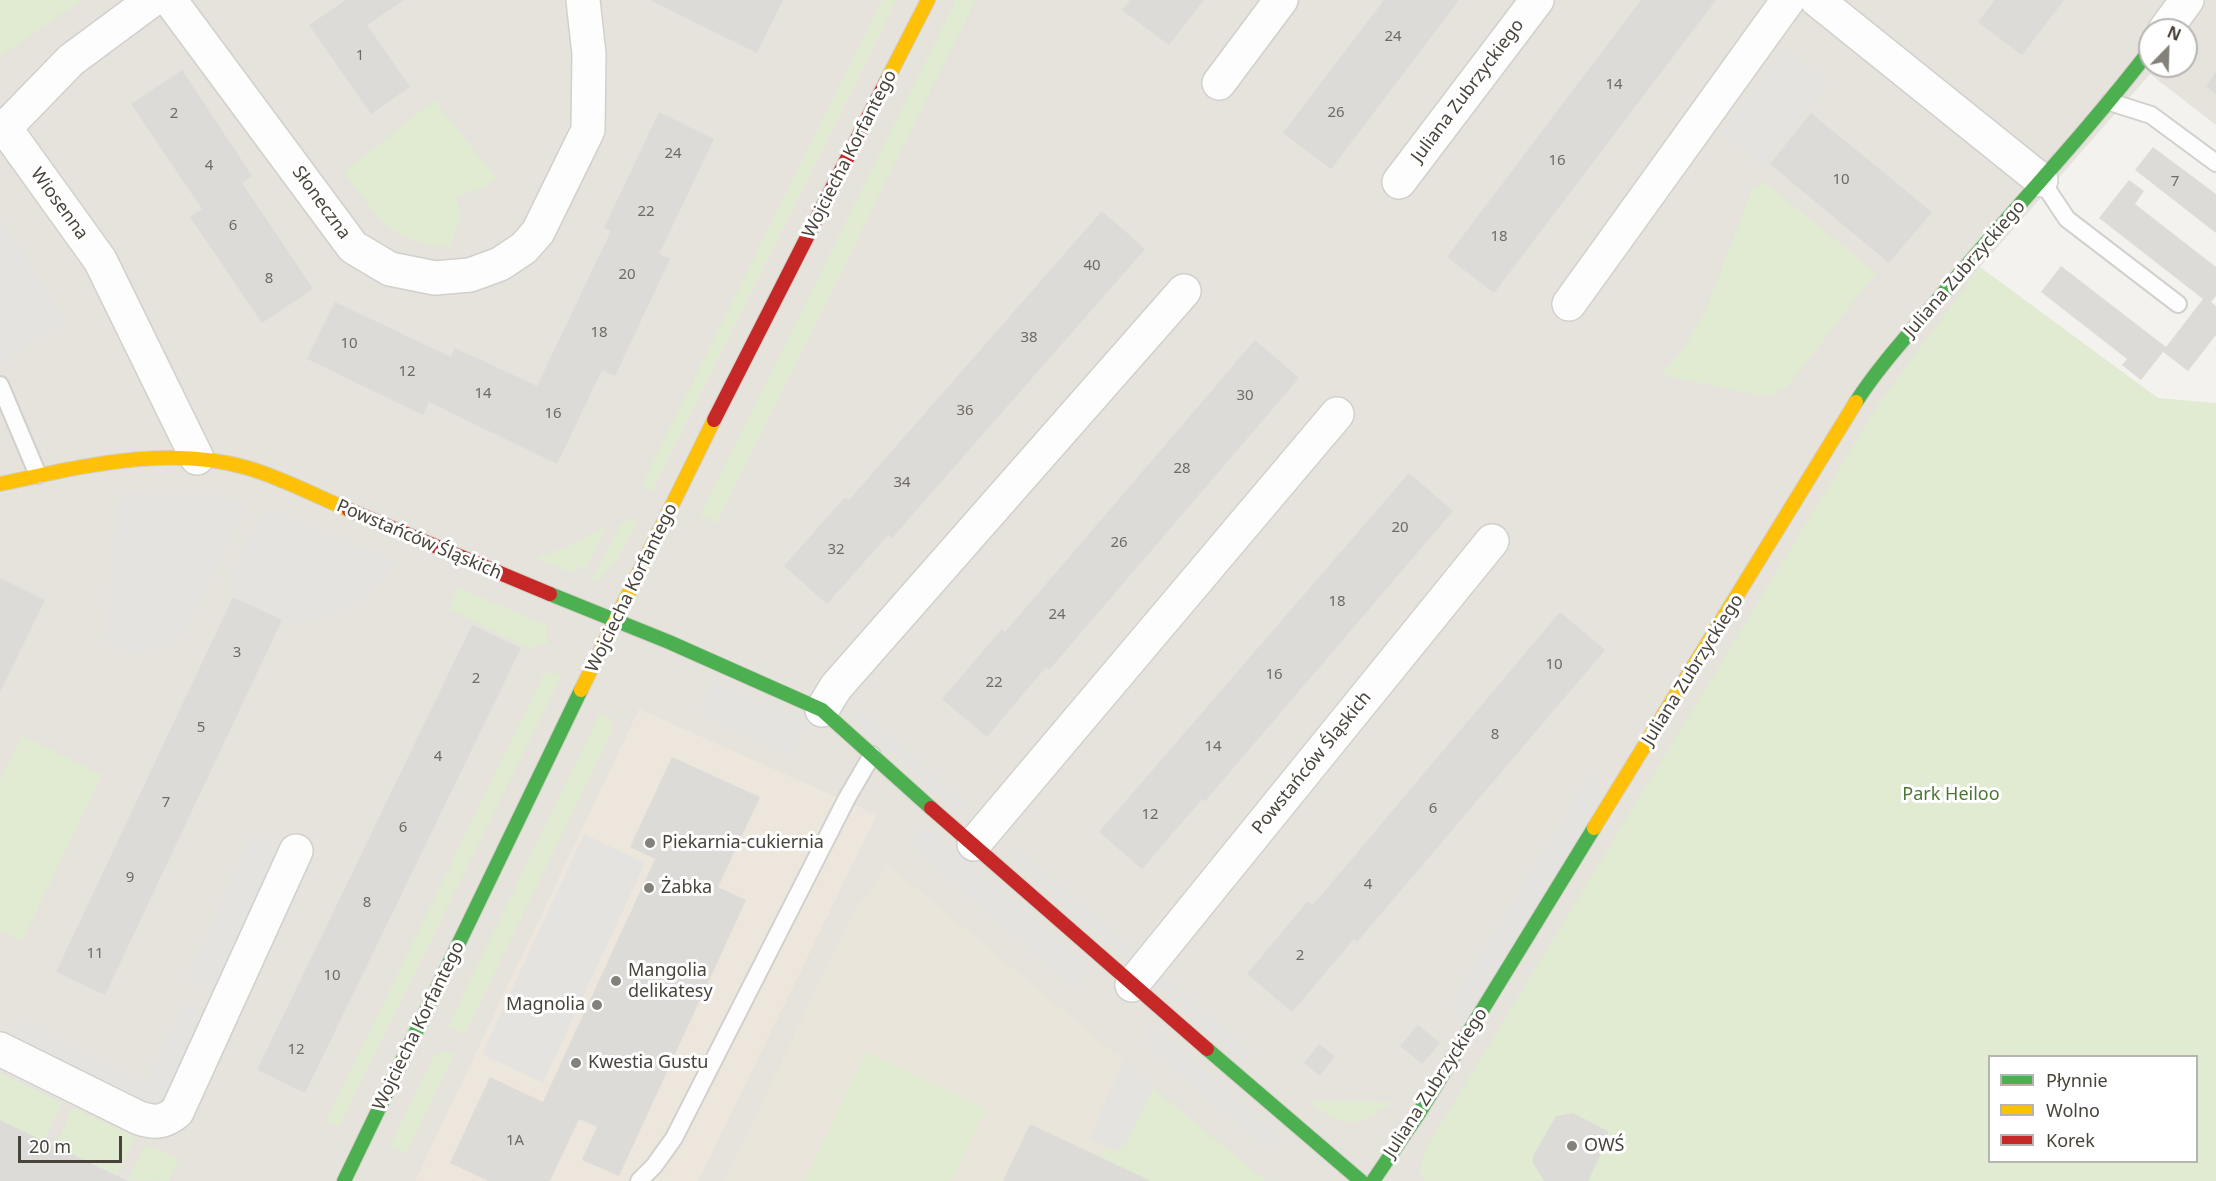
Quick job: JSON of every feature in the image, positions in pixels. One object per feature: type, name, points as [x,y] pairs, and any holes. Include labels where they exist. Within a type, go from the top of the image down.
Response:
[{"type":"street","name":"Wiosenna","points":[[153,0],[71,60],[5,128],[100,260],[197,458]]},
{"type":"street","name":"Słoneczna","points":[[170,0],[353,247],[390,269],[435,278],[470,275],[500,264],[524,249],[538,232],[588,130],[589,54],[584,0]]},
{"type":"street","name":"Wojciecha Korfantego","points":[[344,1181],[615,621],[928,0]]},
{"type":"street","points":[[1219,83],[1281,0]]},
{"type":"street","name":"Juliana Zubrzyckiego","points":[[1399,182],[1537,0]]},
{"type":"street","points":[[1569,304],[1788,0]]},
{"type":"street","points":[[1817,0],[2041,180]]},
{"type":"street","points":[[2174,18],[2187,0]]},
{"type":"street","name":"Juliana Zubrzyckiego","points":[[1373,1181],[1425,1103],[1868,383],[2110,102],[2138,66]]},
{"type":"street","points":[[822,710],[836,687],[1184,291]]},
{"type":"street","points":[[974,844],[1337,414]]},
{"type":"street","name":"Powstańców Śląskich","points":[[0,484],[111,461],[197,458],[248,468],[669,642],[822,710],[1132,985],[1361,1181]]},
{"type":"street","name":"Powstańców Śląskich","points":[[1132,985],[1492,541]]},
{"type":"street","points":[[0,1049],[139,1118],[155,1123],[166,1121],[177,1112],[296,851]]},
{"type":"lane","points":[[2110,102],[2151,115],[2216,163]]},
{"type":"lane","points":[[2041,180],[2067,219],[2178,304]]},
{"type":"lane","points":[[0,386],[38,475]]},
{"type":"lane","points":[[639,1181],[654,1166],[674,1138],[847,798],[872,755]]},
{"type":"shaded area","points":[[74,0],[2216,0],[2216,125],[2155,78],[2198,78],[2198,18],[2138,18],[2138,78],[2146,78],[1980,267],[1421,1172],[1425,1181],[0,1181],[0,50]]},
{"type":"shaded area","points":[[1786,50],[1828,83],[1762,165],[1721,133]]},
{"type":"shaded area","points":[[0,221],[65,321],[0,362]]},
{"type":"shaded area","points":[[119,494],[213,495],[245,504],[189,625],[164,645],[133,655],[105,644]]},
{"type":"shaded area","points":[[272,512],[397,564],[357,604],[300,624],[282,620],[233,597],[229,584],[262,514]]},
{"type":"shaded area","points":[[715,681],[807,724],[790,755],[701,712]]},
{"type":"shaded area","points":[[639,709],[877,815],[698,1181],[415,1181]]},
{"type":"shaded area","points":[[859,711],[966,804],[965,809],[952,806],[859,724],[855,713]]},
{"type":"shaded area","points":[[1592,773],[1599,802],[1462,1030],[1454,1001]]},
{"type":"shaded area","points":[[927,826],[1090,969],[1074,987],[911,844]]},
{"type":"shaded area","points":[[584,834],[645,863],[543,1083],[482,1054]]},
{"type":"shaded area","points":[[253,836],[312,864],[245,1006],[187,979]]},
{"type":"shaded area","points":[[1016,849],[1250,1053],[1243,1061],[1020,865],[1011,850]]},
{"type":"shaded area","points":[[886,863],[1265,1181],[724,1181],[857,904],[868,896]]},
{"type":"shaded area","points":[[184,1004],[210,1018],[171,1098],[156,1112],[6,1045],[19,1019],[146,1085]]},
{"type":"shaded area","points":[[1148,1022],[1287,1144],[1264,1146],[1147,1045]]},
{"type":"shaded area","points":[[1123,1062],[1153,1088],[1127,1141],[1117,1151],[1089,1140]]},
{"type":"green space","points":[[0,0],[82,0],[0,56]]},
{"type":"green space","points":[[882,0],[897,0],[652,492],[641,486]]},
{"type":"green space","points":[[956,0],[976,0],[717,523],[700,515]]},
{"type":"green space","points":[[434,100],[497,179],[479,190],[456,196],[461,215],[450,247],[412,240],[398,233],[376,214],[344,172]]},
{"type":"green space","points":[[1764,182],[1876,273],[1787,387],[1769,397],[1661,375],[1685,347],[1707,307],[1752,189]]},
{"type":"green space","name":"Park Heiloo","points":[[1980,267],[2158,398],[2216,403],[2216,1181],[1425,1181],[1422,1163],[1428,1145],[1881,400]]},
{"type":"green space","points":[[631,519],[637,521],[613,566],[590,584],[622,523]]},
{"type":"green space","points":[[607,526],[587,567],[569,572],[535,557],[566,548]]},
{"type":"green space","points":[[458,588],[547,625],[547,643],[529,649],[449,609]]},
{"type":"green space","points":[[550,672],[562,675],[339,1127],[326,1121],[543,675]]},
{"type":"green space","points":[[601,711],[611,719],[612,732],[465,1034],[448,1026]]},
{"type":"green space","points":[[22,736],[102,775],[22,941],[0,930],[0,781]]},
{"type":"green space","points":[[442,1052],[455,1054],[406,1154],[390,1146],[434,1056]]},
{"type":"green space","points":[[866,1052],[986,1109],[952,1181],[805,1181]]},
{"type":"green space","points":[[0,1073],[62,1103],[43,1141],[0,1120]]},
{"type":"green space","points":[[1153,1088],[1266,1181],[1151,1181],[1100,1157],[1104,1148],[1117,1151],[1127,1141]]},
{"type":"green space","points":[[1308,1100],[1392,1102],[1369,1117],[1349,1122],[1329,1116]]},
{"type":"green space","points":[[73,1108],[136,1137],[116,1175],[55,1146]]},
{"type":"green space","points":[[146,1144],[179,1160],[169,1181],[127,1180]]},
{"type":"building","points":[[346,0],[404,0],[367,25],[410,87],[371,114],[309,25]]},
{"type":"building","points":[[650,0],[783,0],[757,53]]},
{"type":"building","points":[[1130,0],[1204,0],[1169,45],[1122,10]]},
{"type":"building","points":[[1384,0],[1459,0],[1331,169],[1283,133]]},
{"type":"building","points":[[1641,0],[1716,0],[1494,293],[1447,257]]},
{"type":"building","points":[[1995,0],[2064,0],[2022,55],[1978,22]]},
{"type":"building","points":[[182,70],[252,176],[242,183],[313,289],[262,323],[190,217],[202,209],[131,104]]},
{"type":"building","points":[[2216,72],[2216,94],[2206,86]]},
{"type":"building","points":[[659,112],[714,139],[659,254],[670,259],[615,376],[602,370],[557,464],[429,402],[423,415],[307,359],[335,302],[451,357],[455,348],[537,386],[611,231],[604,228]]},
{"type":"building","points":[[1811,113],[1932,212],[1889,263],[1770,164]]},
{"type":"building","points":[[2153,147],[2216,194],[2216,233],[2135,170]]},
{"type":"building","points":[[2129,180],[2144,191],[2135,204],[2216,267],[2216,296],[2211,302],[2216,306],[2216,335],[2188,371],[2163,352],[2141,380],[2122,365],[2127,359],[2041,292],[2061,266],[2166,347],[2203,299],[2099,218]]},
{"type":"building","points":[[1102,211],[1145,249],[892,538],[888,535],[827,604],[784,566],[845,497],[849,500]]},
{"type":"building","points":[[1255,340],[1299,378],[1049,670],[1046,667],[987,737],[942,699],[1002,629],[1005,632]]},
{"type":"building","points":[[1409,473],[1453,511],[1205,801],[1202,799],[1142,869],[1099,832]]},
{"type":"building","points":[[0,578],[45,600],[0,692]]},
{"type":"building","points":[[233,597],[282,620],[105,995],[56,972]]},
{"type":"building","points":[[1560,612],[1605,650],[1357,942],[1354,939],[1292,1012],[1247,974],[1308,901],[1313,905]]},
{"type":"building","points":[[472,625],[521,648],[305,1093],[257,1070]]},
{"type":"building","points":[[672,757],[760,797],[718,887],[746,900],[619,1176],[582,1160],[597,1127],[579,1119],[550,1181],[488,1181],[450,1163],[490,1077],[543,1102],[655,859],[630,847]]},
{"type":"building","points":[[1418,1025],[1440,1043],[1422,1064],[1400,1046]]},
{"type":"building","points":[[1319,1044],[1335,1056],[1320,1076],[1304,1063]]},
{"type":"building","name":"OWŚ","points":[[1573,1113],[1608,1131],[1608,1139],[1588,1181],[1544,1181],[1533,1163],[1533,1156],[1556,1116]]},
{"type":"building","points":[[0,1120],[43,1141],[128,1181],[0,1181]]},
{"type":"building","points":[[1030,1124],[1100,1157],[1151,1181],[1003,1181]]},
{"type":"traffic: fast","points":[[1856,402],[1894,350],[2138,65]]},
{"type":"traffic: fast","points":[[550,594],[669,642],[822,710],[931,808]]},
{"type":"traffic: fast","points":[[344,1181],[581,690]]},
{"type":"traffic: fast","points":[[1373,1181],[1419,1113],[1594,828]]},
{"type":"traffic: fast","points":[[1207,1049],[1361,1181]]},
{"type":"traffic: slow","points":[[886,82],[928,0]]},
{"type":"traffic: slow","points":[[1594,828],[1856,402]]},
{"type":"traffic: slow","points":[[581,690],[714,420]]},
{"type":"traffic: slow","points":[[0,484],[92,465],[155,458],[186,458],[217,461],[261,472],[349,510]]},
{"type":"traffic: jam","points":[[714,420],[886,82]]},
{"type":"traffic: jam","points":[[349,510],[550,594]]},
{"type":"traffic: jam","points":[[931,808],[1207,1049]]},
{"type":"place","name":"Piekarnia-cukiernia","points":[[650,843]]},
{"type":"place","name":"Żabka","points":[[649,888]]},
{"type":"place","name":"Mangolia delikatesy","points":[[616,981]]},
{"type":"place","name":"Magnolia","points":[[597,1005]]},
{"type":"place","name":"Kwestia Gustu","points":[[576,1063]]},
{"type":"place","name":"OWŚ","points":[[1572,1146]]}]
